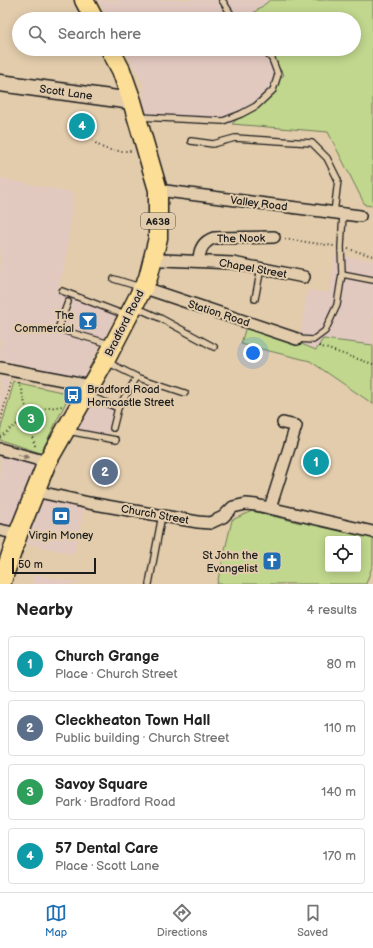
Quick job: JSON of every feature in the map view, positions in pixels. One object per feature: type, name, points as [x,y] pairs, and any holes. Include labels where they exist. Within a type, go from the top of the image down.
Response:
[{"type":"main road","points":[[84,0],[90,12]]},
{"type":"main road","name":"Bradford Road","points":[[0,584],[35,491],[43,461],[64,430],[104,361],[148,278],[158,238],[158,190],[134,109],[121,70],[114,56]]},
{"type":"main road","name":"Scott Lane","points":[[0,83],[134,109]]},
{"type":"street","name":"Valley Road","points":[[158,190],[360,216]]},
{"type":"street","name":"The Nook","points":[[199,261],[200,250],[207,241],[214,238],[274,237]]},
{"type":"street","name":"Chapel Street","points":[[153,258],[164,260],[233,262],[304,277]]},
{"type":"street","name":"Station Road","points":[[142,287],[297,338]]},
{"type":"street","points":[[0,368],[15,371],[85,394]]},
{"type":"street","points":[[270,508],[296,426],[283,423]]},
{"type":"street","points":[[0,449],[43,461]]},
{"type":"street","name":"Church Street","points":[[35,491],[89,503],[210,523],[223,517],[233,507],[246,504],[256,505],[373,532]]},
{"type":"street","points":[[0,530],[18,534]]},
{"type":"lane","points":[[222,0],[230,12]]},
{"type":"lane","points":[[134,109],[223,121],[241,114],[256,106],[273,90],[278,76],[272,59],[269,56]]},
{"type":"lane","points":[[191,141],[213,144],[235,138],[312,143],[327,158],[338,180],[338,213],[342,274],[337,305],[325,331],[313,340],[297,338]]},
{"type":"lane","points":[[255,299],[261,268]]},
{"type":"lane","points":[[342,274],[373,280]]},
{"type":"lane","points":[[114,279],[142,287]]},
{"type":"lane","points":[[62,291],[130,311],[160,318],[214,347]]},
{"type":"lane","points":[[68,302],[58,329],[112,345]]},
{"type":"lane","points":[[104,361],[137,377],[185,393]]},
{"type":"lane","points":[[113,428],[118,408],[137,377]]},
{"type":"lane","points":[[85,394],[118,408]]},
{"type":"lane","points":[[64,430],[116,440]]},
{"type":"lane","points":[[149,584],[162,515]]},
{"type":"path","points":[[90,134],[91,139],[98,146],[113,151],[146,151]]},
{"type":"path","points":[[274,237],[340,247],[373,256]]},
{"type":"path","points":[[318,346],[373,364]]},
{"type":"path","points":[[15,371],[27,411],[85,394]]},
{"type":"path","points":[[0,423],[15,371]]},
{"type":"path","points":[[0,437],[25,418],[43,461]]},
{"type":"shaded area","points":[[98,0],[270,0],[255,12],[104,12]]},
{"type":"shaded area","points":[[128,56],[270,56],[284,75],[232,124],[144,117],[143,83]]},
{"type":"shaded area","points":[[0,178],[73,193],[66,260],[57,293],[116,315],[83,377],[0,360]]},
{"type":"shaded area","points":[[335,255],[373,260],[373,345],[323,339],[316,350],[299,343],[307,290],[330,293]]},
{"type":"shaded area","points":[[0,377],[9,379],[0,413]]},
{"type":"shaded area","points":[[92,399],[113,410],[107,436],[82,431],[77,428]]},
{"type":"shaded area","points":[[0,454],[39,464],[11,527],[0,525]]},
{"type":"shaded area","points":[[42,498],[84,509],[74,554],[25,543]]},
{"type":"shaded area","points":[[34,574],[83,584],[32,584]]},
{"type":"green space","points":[[270,0],[373,0],[373,206],[365,205],[328,132],[232,124],[284,75],[270,56],[361,56],[361,12],[255,12]]},
{"type":"green space","points":[[246,326],[316,350],[323,339],[373,345],[373,404],[310,361],[241,344]]},
{"type":"green space","points":[[14,382],[62,392],[66,395],[67,399],[65,404],[41,453],[0,440],[0,431]]},
{"type":"green space","points":[[252,511],[301,523],[304,513],[373,526],[373,564],[366,584],[217,584],[232,520]]},
{"type":"place","name":"57 Dental Care","points":[[82,126]]},
{"type":"place","name":"The Commercial","points":[[88,321]]},
{"type":"place","name":"Bradford Road Horncastle Street","points":[[73,395]]},
{"type":"place","name":"Savoy Square","points":[[31,419]]},
{"type":"place","name":"Church Grange","points":[[316,462]]},
{"type":"place","name":"Cleckheaton Town Hall","points":[[105,472]]},
{"type":"place","name":"Virgin Money","points":[[61,516]]},
{"type":"place","name":"St John the Evangelist","points":[[272,561]]}]
